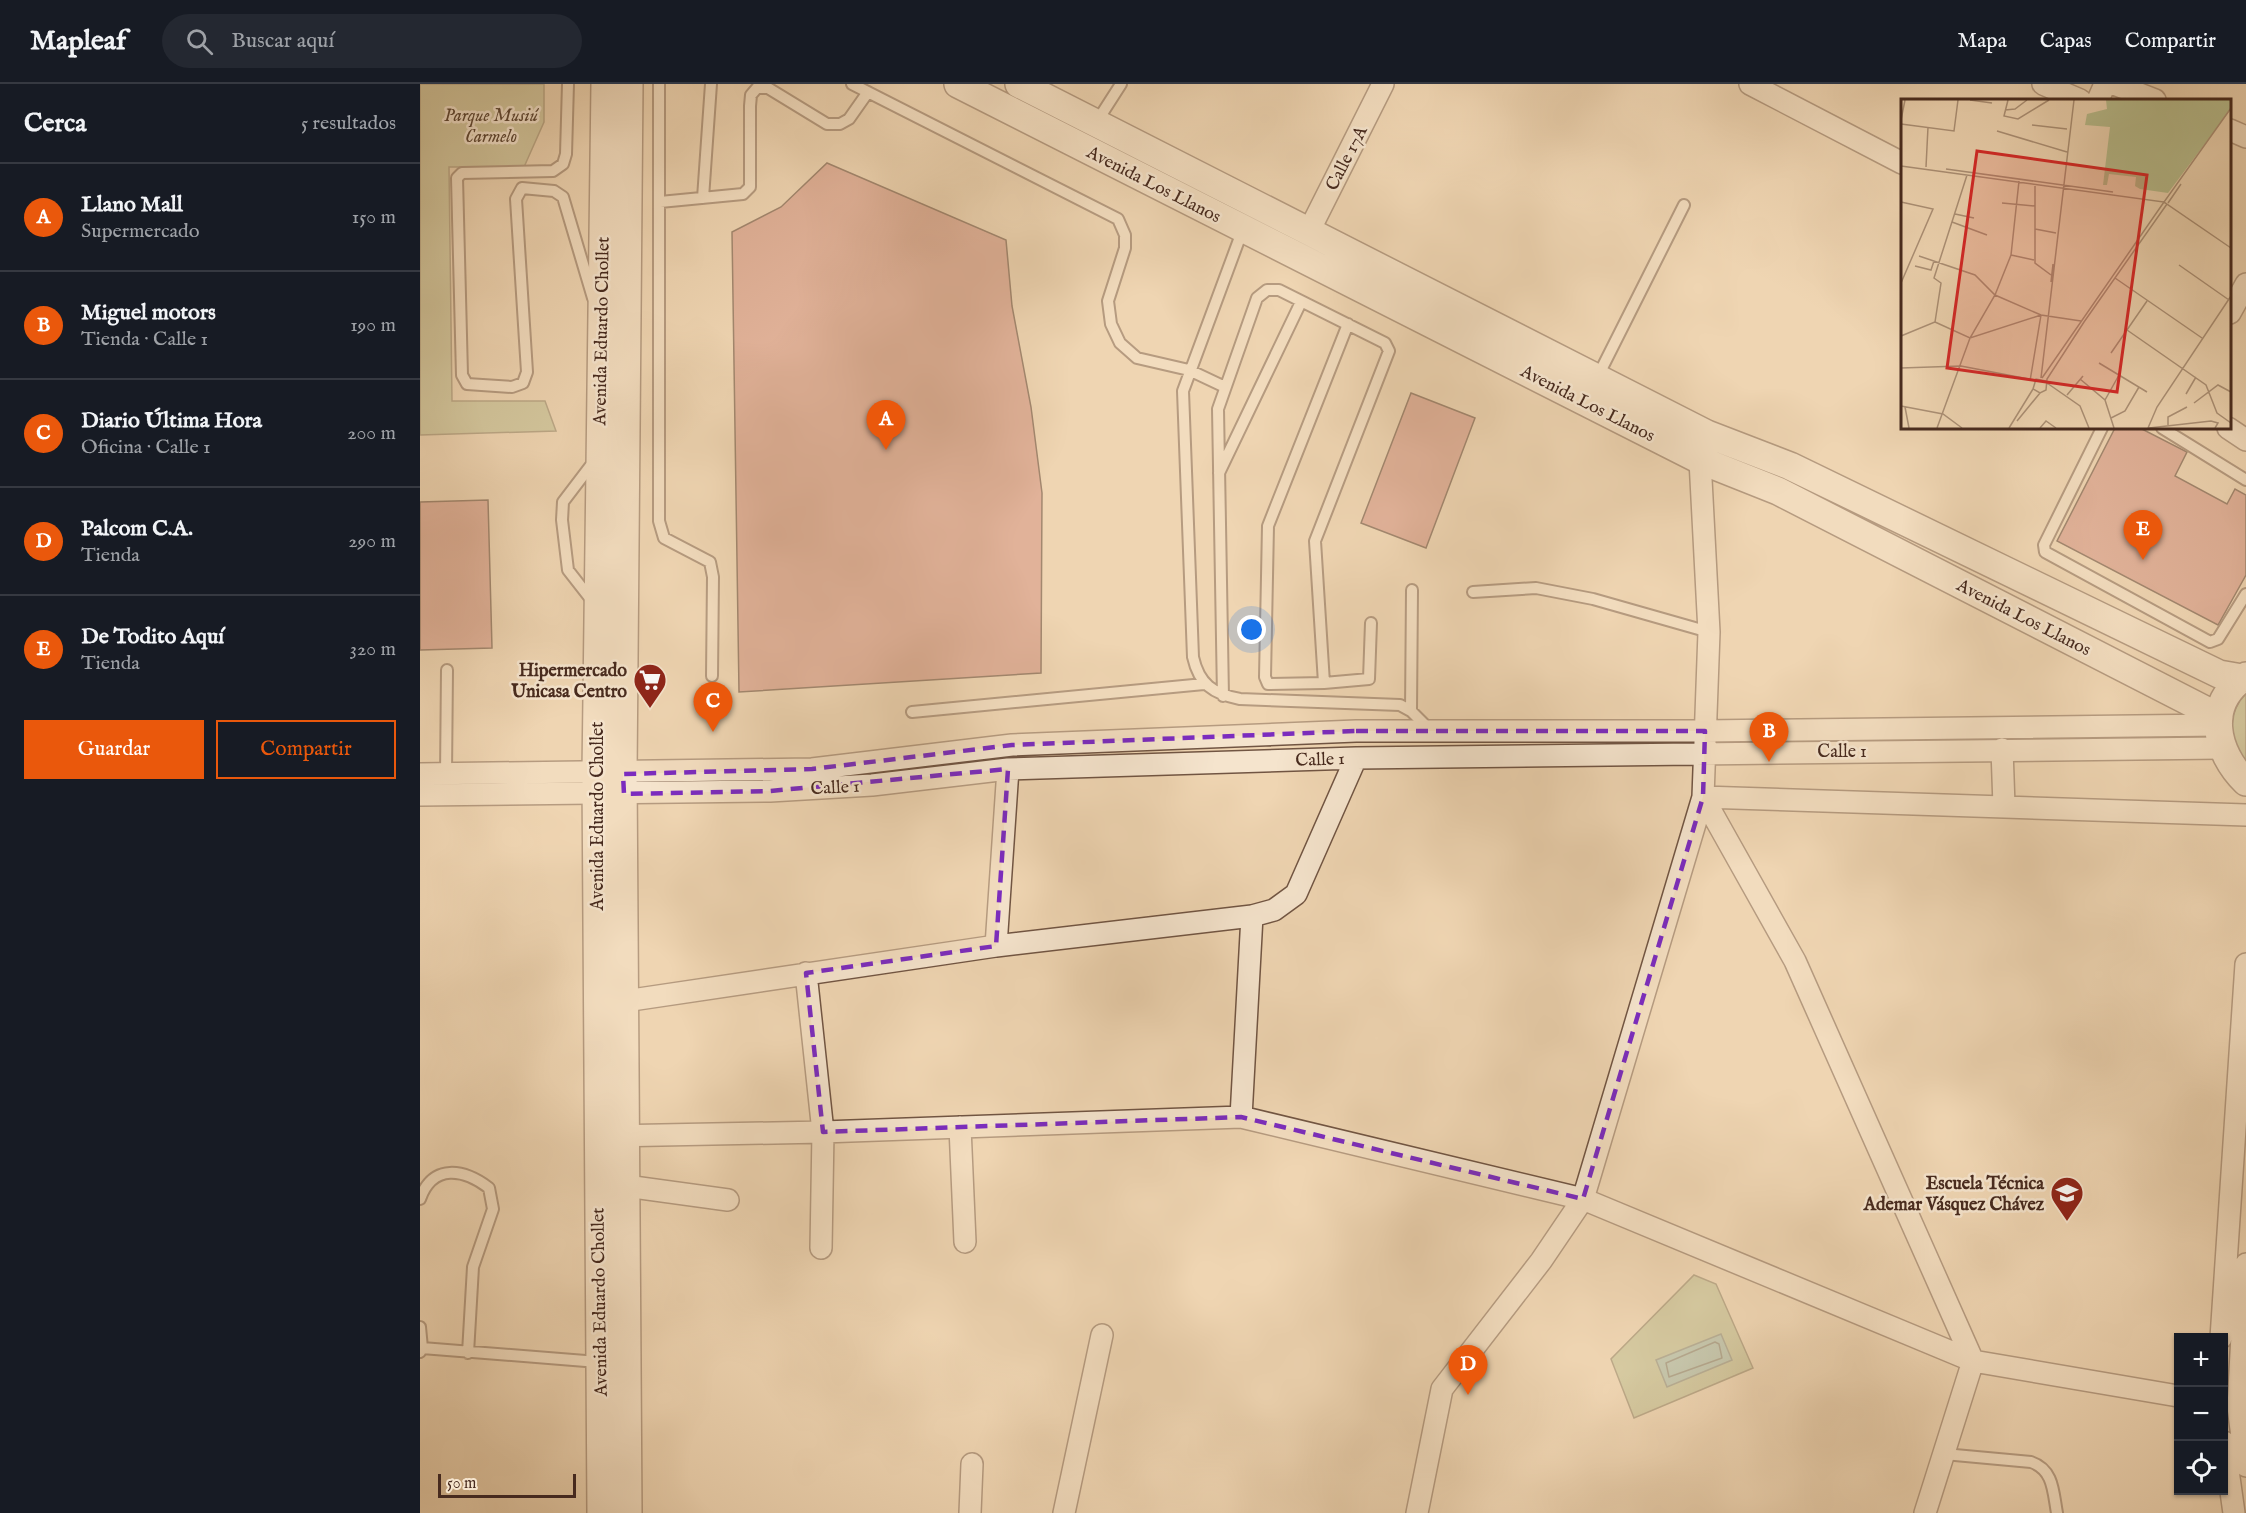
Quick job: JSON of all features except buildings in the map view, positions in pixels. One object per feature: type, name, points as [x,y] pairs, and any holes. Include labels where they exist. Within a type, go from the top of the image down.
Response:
[{"type":"street","name":"Avenida Eduardo Chollet","points":[[601,1513],[596,784],[605,84]]},
{"type":"street","name":"Avenida Eduardo Chollet","points":[[628,1513],[624,784],[629,84]]},
{"type":"street","name":"Avenida Los Llanos","points":[[958,84],[1243,229],[1703,447],[1790,466],[2219,674],[2244,677]]},
{"type":"street","name":"Avenida Los Llanos","points":[[1019,84],[1597,378],[1703,447],[1778,491],[2219,730]]},
{"type":"street","name":"Calle 17A","points":[[1309,231],[1383,84]]},
{"type":"street","points":[[1750,84],[1901,162]]},
{"type":"street","points":[[2043,84],[2078,99]]},
{"type":"street","points":[[2098,99],[2105,84]]},
{"type":"street","points":[[2114,84],[2152,99]]},
{"type":"street","points":[[2231,131],[2246,136]]},
{"type":"street","points":[[2231,310],[2246,284]]},
{"type":"street","points":[[2230,429],[2246,440]]},
{"type":"street","points":[[1417,1513],[1442,1389],[1541,1261],[1583,1199],[1702,797],[1708,632],[1703,447]]},
{"type":"street","points":[[2244,677],[2227,695],[2219,730],[2230,767],[2246,782]]},
{"type":"street","name":"Calle 1","points":[[624,784],[812,769],[1012,746],[1356,731],[1431,731],[1705,742],[2002,749],[2219,730]]},
{"type":"street","name":"Calle 1","points":[[420,795],[596,784],[770,791],[872,785],[1008,769],[1356,758],[1705,742],[2219,730]]},
{"type":"street","points":[[2002,749],[2004,806]]},
{"type":"street","points":[[625,1001],[996,946],[1252,916],[1274,910],[1296,894],[1356,758]]},
{"type":"street","points":[[996,946],[1008,769]]},
{"type":"street","name":"Calle 1","points":[[420,774],[596,784]]},
{"type":"street","points":[[1702,797],[2246,815]]},
{"type":"street","points":[[1702,797],[1795,961],[1973,1361],[1925,1513]]},
{"type":"street","points":[[1240,1117],[1252,916]]},
{"type":"street","points":[[2221,1333],[2246,964]]},
{"type":"street","points":[[806,973],[823,1132],[821,1248]]},
{"type":"street","points":[[598,1137],[626,1134],[823,1132],[1240,1117],[1583,1199],[1973,1361],[2174,1395]]},
{"type":"street","points":[[960,1127],[965,1242]]},
{"type":"street","points":[[626,1186],[728,1200]]},
{"type":"street","points":[[2246,1264],[2236,1406],[2246,1466]]},
{"type":"street","points":[[1064,1513],[1102,1335]]},
{"type":"street","points":[[970,1513],[972,1464]]},
{"type":"street","points":[[2228,1474],[2234,1513]]},
{"type":"lane","points":[[568,84],[566,154],[563,164],[553,171],[462,173],[457,178],[462,375],[467,384],[513,387],[523,383],[527,372],[516,199],[522,188],[554,191],[563,197],[601,329]]},
{"type":"lane","points":[[658,84],[659,520],[664,538],[710,562],[713,576],[712,676]]},
{"type":"lane","points":[[703,198],[711,84]]},
{"type":"lane","points":[[852,84],[1118,219],[1125,235],[1125,248],[1108,301],[1115,334],[1120,343],[1137,358],[1189,370],[1225,387]]},
{"type":"lane","points":[[1096,123],[1121,84]]},
{"type":"lane","points":[[660,202],[742,194],[750,188],[750,106],[754,86],[768,88],[827,124],[840,124],[849,119],[868,92]]},
{"type":"lane","points":[[1597,378],[1684,205]]},
{"type":"lane","points":[[1243,229],[1183,390],[1193,657],[1197,672],[1204,684],[1222,696],[1240,699],[1400,705],[1411,711],[1431,731]]},
{"type":"lane","points":[[1222,696],[1217,476],[1218,409],[1257,298],[1267,290],[1279,290],[1385,342],[1389,351],[1315,541],[1324,683]]},
{"type":"lane","points":[[1217,476],[1301,302]]},
{"type":"lane","points":[[1348,324],[1268,526],[1265,677],[1268,684],[1369,679],[1371,623]]},
{"type":"lane","points":[[2102,429],[2044,545],[2045,552],[2210,642],[2218,639],[2246,594]]},
{"type":"lane","points":[[2164,429],[2246,480]]},
{"type":"lane","points":[[597,608],[568,570],[562,520],[563,502],[599,456]]},
{"type":"lane","points":[[1473,592],[1536,588],[1593,599],[1708,632]]},
{"type":"lane","points":[[1411,711],[1413,590]]},
{"type":"lane","points":[[446,774],[447,669]]},
{"type":"lane","points":[[912,712],[1204,684]]},
{"type":"lane","points":[[420,1199],[424,1186],[435,1177],[452,1171],[477,1179],[489,1188],[493,1209],[488,1230],[473,1267],[468,1353]]},
{"type":"lane","points":[[420,1327],[421,1350],[600,1362]]},
{"type":"lane","points":[[1944,1454],[2031,1462],[2041,1466],[2049,1474],[2057,1513]]},
{"type":"highlighted area","points":[[1356,731],[1705,731],[1703,797],[1583,1199],[1241,1117],[823,1132],[806,973],[996,946],[1008,769],[770,791],[624,794],[623,774],[812,769],[1012,745]]},
{"type":"green space","name":"Parque Musiú Carmelo","points":[[420,84],[544,84],[544,122],[524,167],[449,167],[452,401],[545,401],[556,431],[420,435]]},
{"type":"green space","points":[[2246,691],[2246,766],[2234,748],[2231,729],[2235,710]]},
{"type":"green space","points":[[1694,1275],[1716,1284],[1753,1368],[1634,1418],[1611,1359]]},
{"type":"water","points":[[1721,1334],[1732,1360],[1667,1387],[1656,1360]]},
{"type":"place","name":"Llano Mall","points":[[886,450]]},
{"type":"place","name":"De Todito Aquí","points":[[2143,560]]},
{"type":"place","name":"Hipermercado Unicasa Centro","points":[[650,709]]},
{"type":"place","name":"Diario Última Hora","points":[[713,732]]},
{"type":"place","name":"Miguel motors","points":[[1769,762]]},
{"type":"place","name":"Escuela Técnica Ademar Vásquez Chávez","points":[[2067,1222]]},
{"type":"place","name":"Palcom C.A.","points":[[1468,1395]]}]
